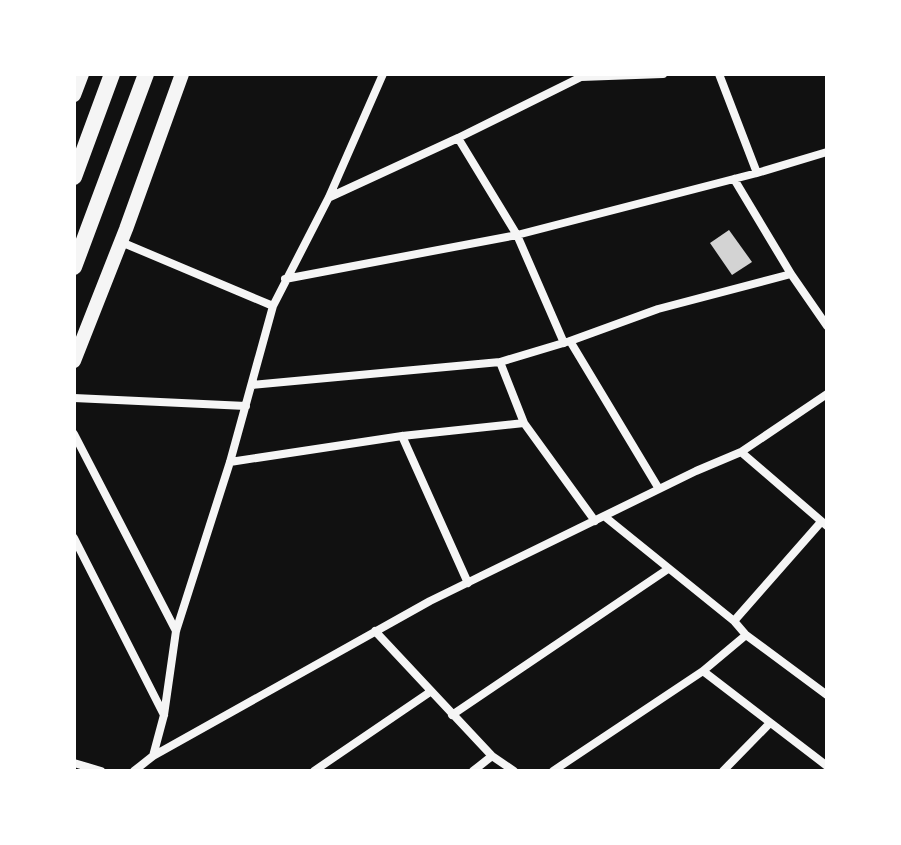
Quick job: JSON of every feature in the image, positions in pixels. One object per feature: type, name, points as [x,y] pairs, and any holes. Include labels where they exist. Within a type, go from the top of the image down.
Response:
[{"type":"main road","points":[[74,95],[82,74]]},
{"type":"main road","points":[[74,177],[112,74]]},
{"type":"main road","points":[[74,267],[146,74]]},
{"type":"main road","points":[[74,361],[182,74]]},
{"type":"street","points":[[153,756],[164,715],[176,631],[230,462],[273,306],[329,197],[383,74]]},
{"type":"street","points":[[329,197],[458,138],[579,76],[663,74]]},
{"type":"street","points":[[719,74],[757,173]]},
{"type":"street","points":[[458,138],[517,235],[567,342],[659,489]]},
{"type":"street","points":[[285,279],[517,235],[827,152]]},
{"type":"street","points":[[734,179],[791,274],[827,326]]},
{"type":"street","points":[[121,242],[273,306]]},
{"type":"street","points":[[252,385],[500,362],[658,309],[791,274]]},
{"type":"street","points":[[500,362],[524,423],[600,518],[734,621],[746,635],[827,695]]},
{"type":"street","points":[[134,771],[153,756],[375,631],[659,489],[741,452],[826,397]]},
{"type":"street","points":[[74,398],[246,406]]},
{"type":"street","points":[[230,462],[402,436],[524,423]]},
{"type":"street","points":[[74,434],[176,631]]},
{"type":"street","points":[[402,436],[468,583]]},
{"type":"street","points":[[734,621],[824,524],[741,452]]},
{"type":"street","points":[[74,538],[164,715]]},
{"type":"street","points":[[452,715],[668,569]]},
{"type":"street","points":[[375,631],[492,756],[514,771]]},
{"type":"street","points":[[553,771],[703,671],[746,635]]},
{"type":"street","points":[[703,671],[827,766]]},
{"type":"street","points":[[314,771],[430,692]]},
{"type":"street","points":[[723,771],[770,723]]},
{"type":"street","points":[[473,771],[492,756]]},
{"type":"street","points":[[74,763],[101,771]]},
{"type":"building","points":[[729,230],[752,262],[732,275],[710,243]]}]
